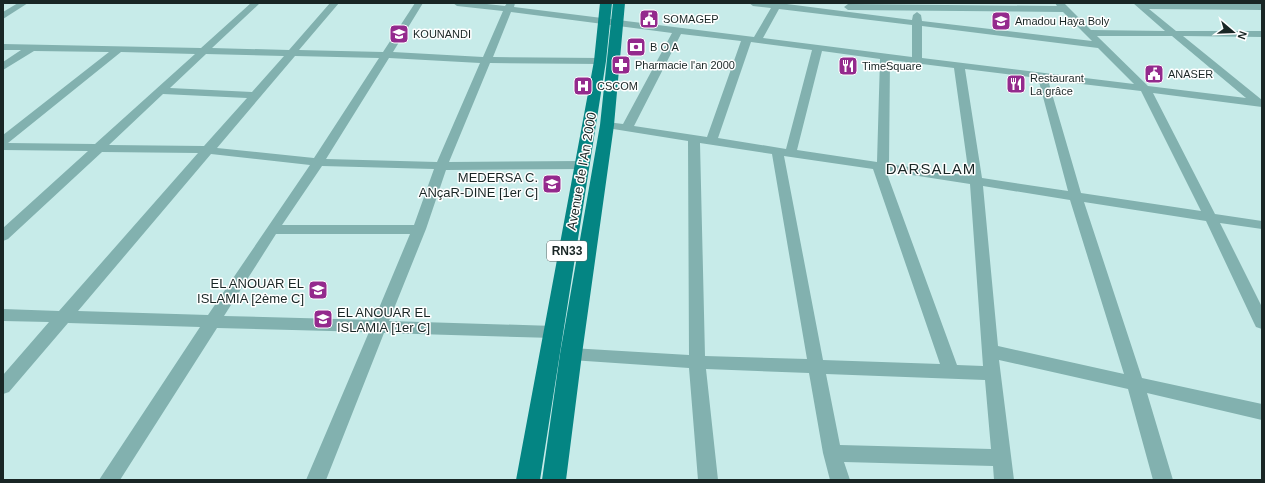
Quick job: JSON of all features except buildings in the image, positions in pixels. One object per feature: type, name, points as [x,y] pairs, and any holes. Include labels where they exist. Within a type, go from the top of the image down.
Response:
[{"type":"main road","name":"Avenue de l'An 2000","points":[[554,480],[571,354],[607,125],[610,22],[606,3]]},
{"type":"main road","name":"Avenue de l'An 2000","points":[[528,480],[600,61],[610,22],[619,3]]},
{"type":"street","points":[[3,16],[24,3]]},
{"type":"street","points":[[3,236],[256,3]]},
{"type":"street","points":[[3,387],[206,150],[335,3]]},
{"type":"street","points":[[109,480],[212,321],[318,162],[419,3]]},
{"type":"street","points":[[457,3],[510,7],[610,22],[818,47],[885,57],[1042,75],[1146,90],[1261,104]]},
{"type":"street","points":[[752,3],[1062,6],[1146,90],[1262,323]]},
{"type":"street","points":[[776,4],[1101,45]]},
{"type":"street","points":[[711,141],[752,39],[776,4]]},
{"type":"street","points":[[1139,4],[1262,7]]},
{"type":"street","points":[[1139,4],[1261,104]]},
{"type":"street","points":[[915,5],[918,23],[917,60]]},
{"type":"street","points":[[316,480],[419,229],[441,166],[510,7]]},
{"type":"street","points":[[627,128],[678,30]]},
{"type":"street","points":[[1089,33],[1262,34]]},
{"type":"street","points":[[3,46],[291,54],[385,55],[488,60],[600,61]]},
{"type":"street","points":[[3,67],[33,47]]},
{"type":"street","points":[[818,47],[784,151],[816,367],[832,453],[840,480]]},
{"type":"street","points":[[3,141],[119,49]]},
{"type":"street","points":[[885,57],[880,167],[951,371]]},
{"type":"street","points":[[959,65],[976,181],[990,350],[1004,480]]},
{"type":"street","points":[[1042,75],[1076,197],[1135,383],[1163,480]]},
{"type":"street","points":[[161,91],[255,95]]},
{"type":"street","points":[[607,125],[1262,225]]},
{"type":"street","points":[[694,139],[697,362],[708,480]]},
{"type":"street","points":[[3,146],[206,150],[318,162],[441,166],[581,165]]},
{"type":"street","points":[[272,230],[419,229]]},
{"type":"street","points":[[3,315],[554,332]]},
{"type":"street","points":[[990,350],[1262,412]]},
{"type":"street","points":[[571,354],[642,357],[697,362],[993,373]]},
{"type":"street","points":[[832,453],[1001,458]]},
{"type":"place","name":"SOMAGEP","points":[[649,19]]},
{"type":"place","name":"Amadou Haya Boly","points":[[1001,21]]},
{"type":"place","name":"KOUNANDI","points":[[399,34]]},
{"type":"place","name":"B O A","points":[[636,47]]},
{"type":"place","name":"Pharmacie l'an 2000","points":[[621,65]]},
{"type":"place","name":"TimeSquare","points":[[848,66]]},
{"type":"place","name":"ANASER","points":[[1154,74]]},
{"type":"place","name":"Restaurant La grâce","points":[[1016,84]]},
{"type":"place","name":"CSCOM","points":[[583,86]]},
{"type":"place","name":"MEDERSA C. ANçaR-DINE [1er C]","points":[[552,184]]},
{"type":"place","name":"EL ANOUAR EL ISLAMIA [2ème C]","points":[[318,290]]},
{"type":"place","name":"EL ANOUAR EL ISLAMIA [1er C]","points":[[323,319]]},
{"type":"district","name":"DARSALAM","points":[[931,169]]}]
